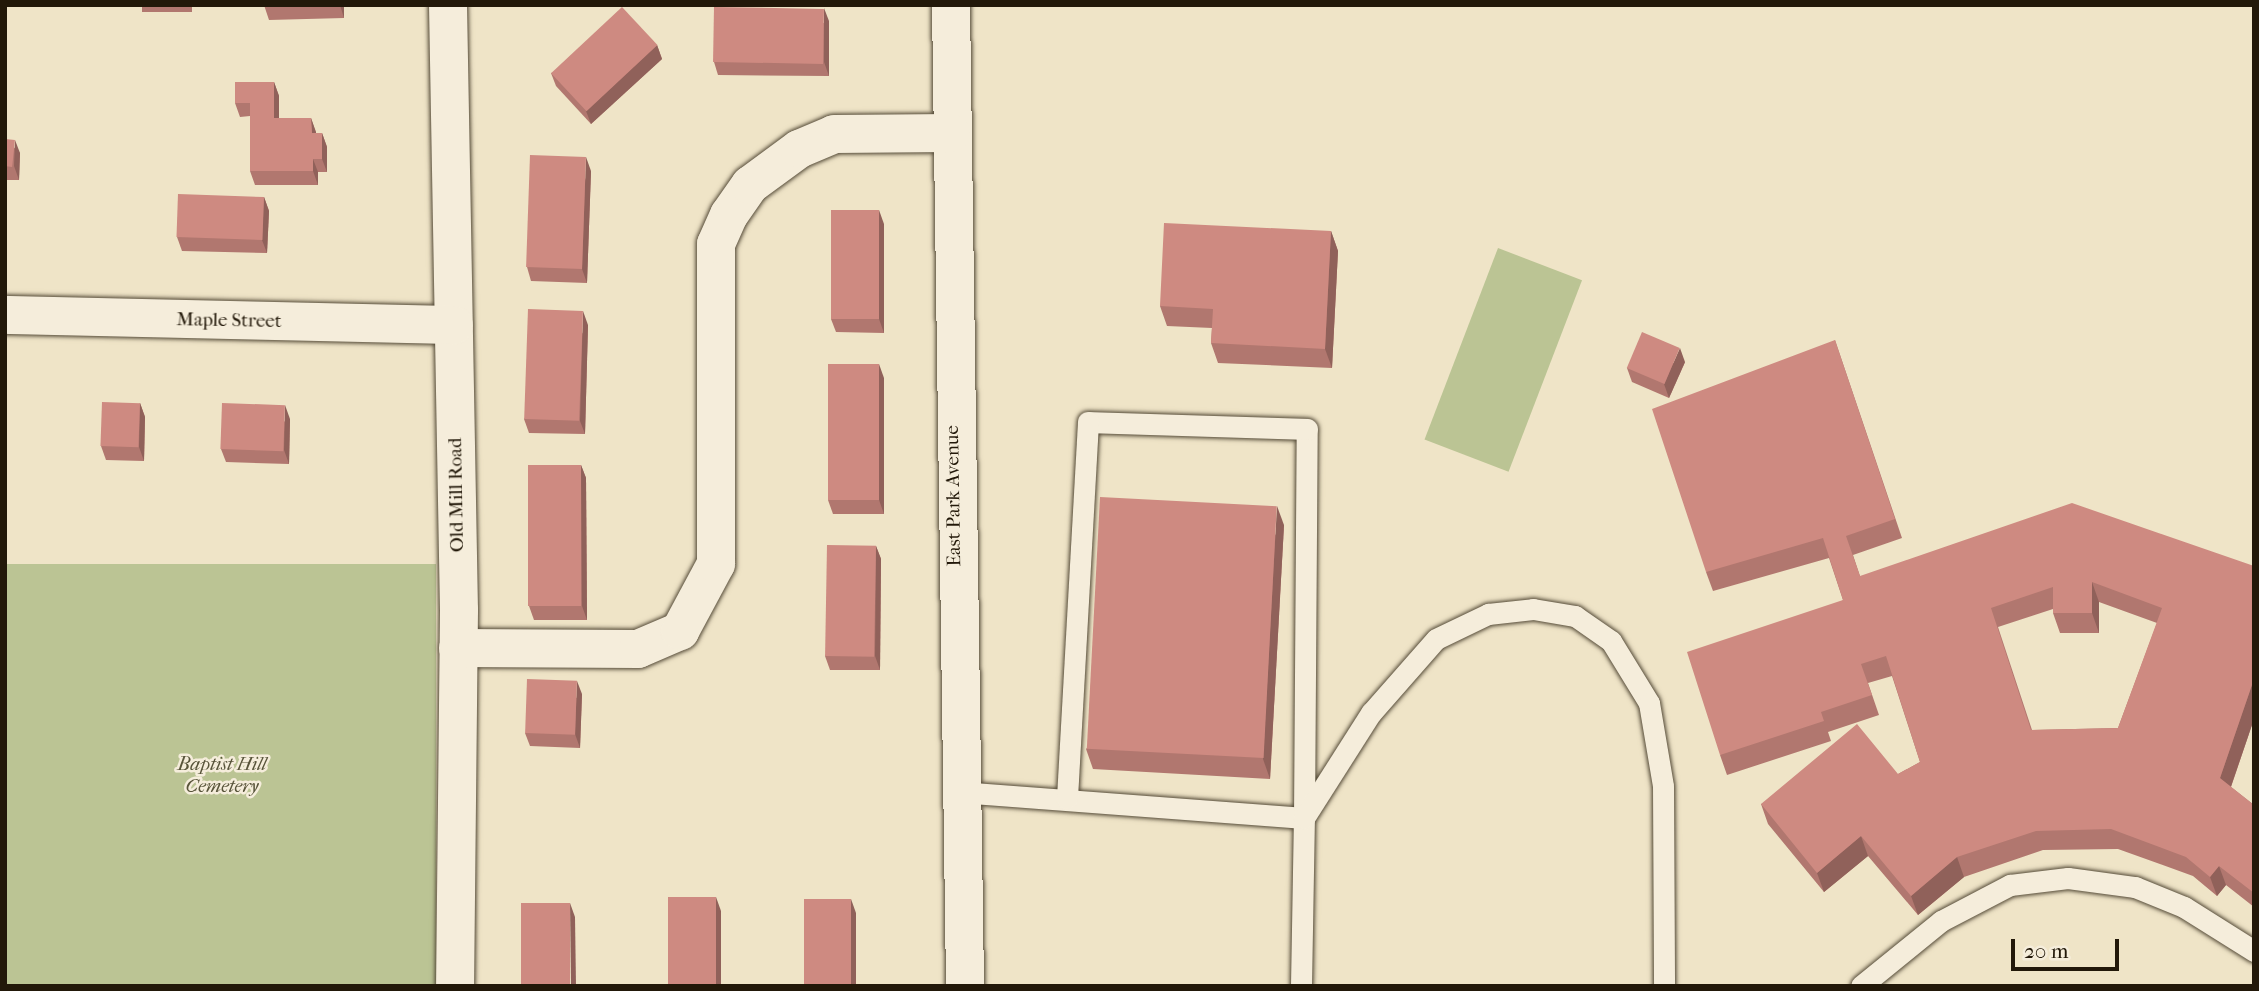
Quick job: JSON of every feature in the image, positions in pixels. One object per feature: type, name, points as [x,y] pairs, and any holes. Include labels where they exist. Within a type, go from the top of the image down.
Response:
[{"type":"street","name":"Old Mill Road","points":[[448,5],[458,648],[455,986]]},
{"type":"street","name":"East Park Avenue","points":[[951,5],[960,792],[965,986]]},
{"type":"street","points":[[458,648],[638,649],[680,631],[716,564],[716,244],[729,215],[751,185],[799,149],[834,134],[951,133]]},
{"type":"street","name":"Maple Street","points":[[5,315],[454,325]]},
{"type":"lane","points":[[1067,798],[1088,422],[1307,429],[1301,986]]},
{"type":"lane","points":[[1304,818],[1371,713],[1436,639],[1488,614],[1533,609],[1575,617],[1611,641],[1649,703],[1663,786],[1664,986]]},
{"type":"lane","points":[[960,792],[1304,818]]},
{"type":"lane","points":[[1861,986],[1941,921],[1999,891],[2068,878],[2135,887],[2184,907],[2254,951]]},
{"type":"green space","points":[[1498,248],[1582,280],[1509,472],[1425,439]]},
{"type":"green space","name":"Baptist Hill Cemetery","points":[[5,564],[436,564],[436,986],[5,986]]},
{"type":"building","points":[[622,7],[657,45],[587,111],[551,73]]},
{"type":"building","points":[[714,7],[824,9],[823,64],[713,62]]},
{"type":"building","points":[[235,82],[274,82],[274,118],[311,118],[312,133],[322,133],[322,159],[313,159],[313,171],[250,171],[250,103],[235,103]]},
{"type":"building","points":[[5,139],[15,140],[12,167],[5,166]]},
{"type":"building","points":[[530,155],[586,157],[582,269],[526,267]]},
{"type":"building","points":[[178,194],[264,197],[262,240],[176,237]]},
{"type":"building","points":[[831,210],[879,210],[879,319],[831,319]]},
{"type":"building","points":[[1164,223],[1331,231],[1325,349],[1211,343],[1213,309],[1160,306]]},
{"type":"building","points":[[528,309],[583,311],[579,421],[524,419]]},
{"type":"building","points":[[1642,332],[1680,348],[1665,384],[1627,368]]},
{"type":"building","points":[[1835,340],[1895,519],[1846,536],[1860,576],[2072,503],[2254,566],[2254,679],[2220,778],[2254,805],[2254,893],[2219,866],[2210,877],[2186,857],[2111,829],[2036,831],[1957,857],[1911,896],[1861,836],[1817,873],[1761,804],[1857,724],[1898,774],[1920,762],[1886,656],[1861,664],[1872,695],[1821,712],[1824,721],[1720,755],[1687,652],[1843,600],[1823,538],[1706,572],[1652,409]],"holes":[[[2092,582],[2162,608],[2118,728],[2031,730],[1991,608],[2053,587],[2053,613],[2092,613]]]},
{"type":"building","points":[[828,364],[879,364],[879,500],[828,500]]},
{"type":"building","points":[[102,402],[140,403],[138,447],[100,446]]},
{"type":"building","points":[[222,403],[285,405],[283,451],[220,449]]},
{"type":"building","points":[[528,465],[581,465],[581,606],[528,606]]},
{"type":"building","points":[[1100,497],[1277,506],[1264,758],[1087,749]]},
{"type":"building","points":[[827,545],[876,546],[874,657],[825,656]]},
{"type":"building","points":[[527,679],[577,681],[575,735],[525,733]]},
{"type":"building","points":[[668,897],[716,897],[716,986],[668,986]]},
{"type":"building","points":[[804,899],[851,899],[851,986],[804,986]]},
{"type":"building","points":[[521,903],[570,903],[570,986],[521,986]]}]
